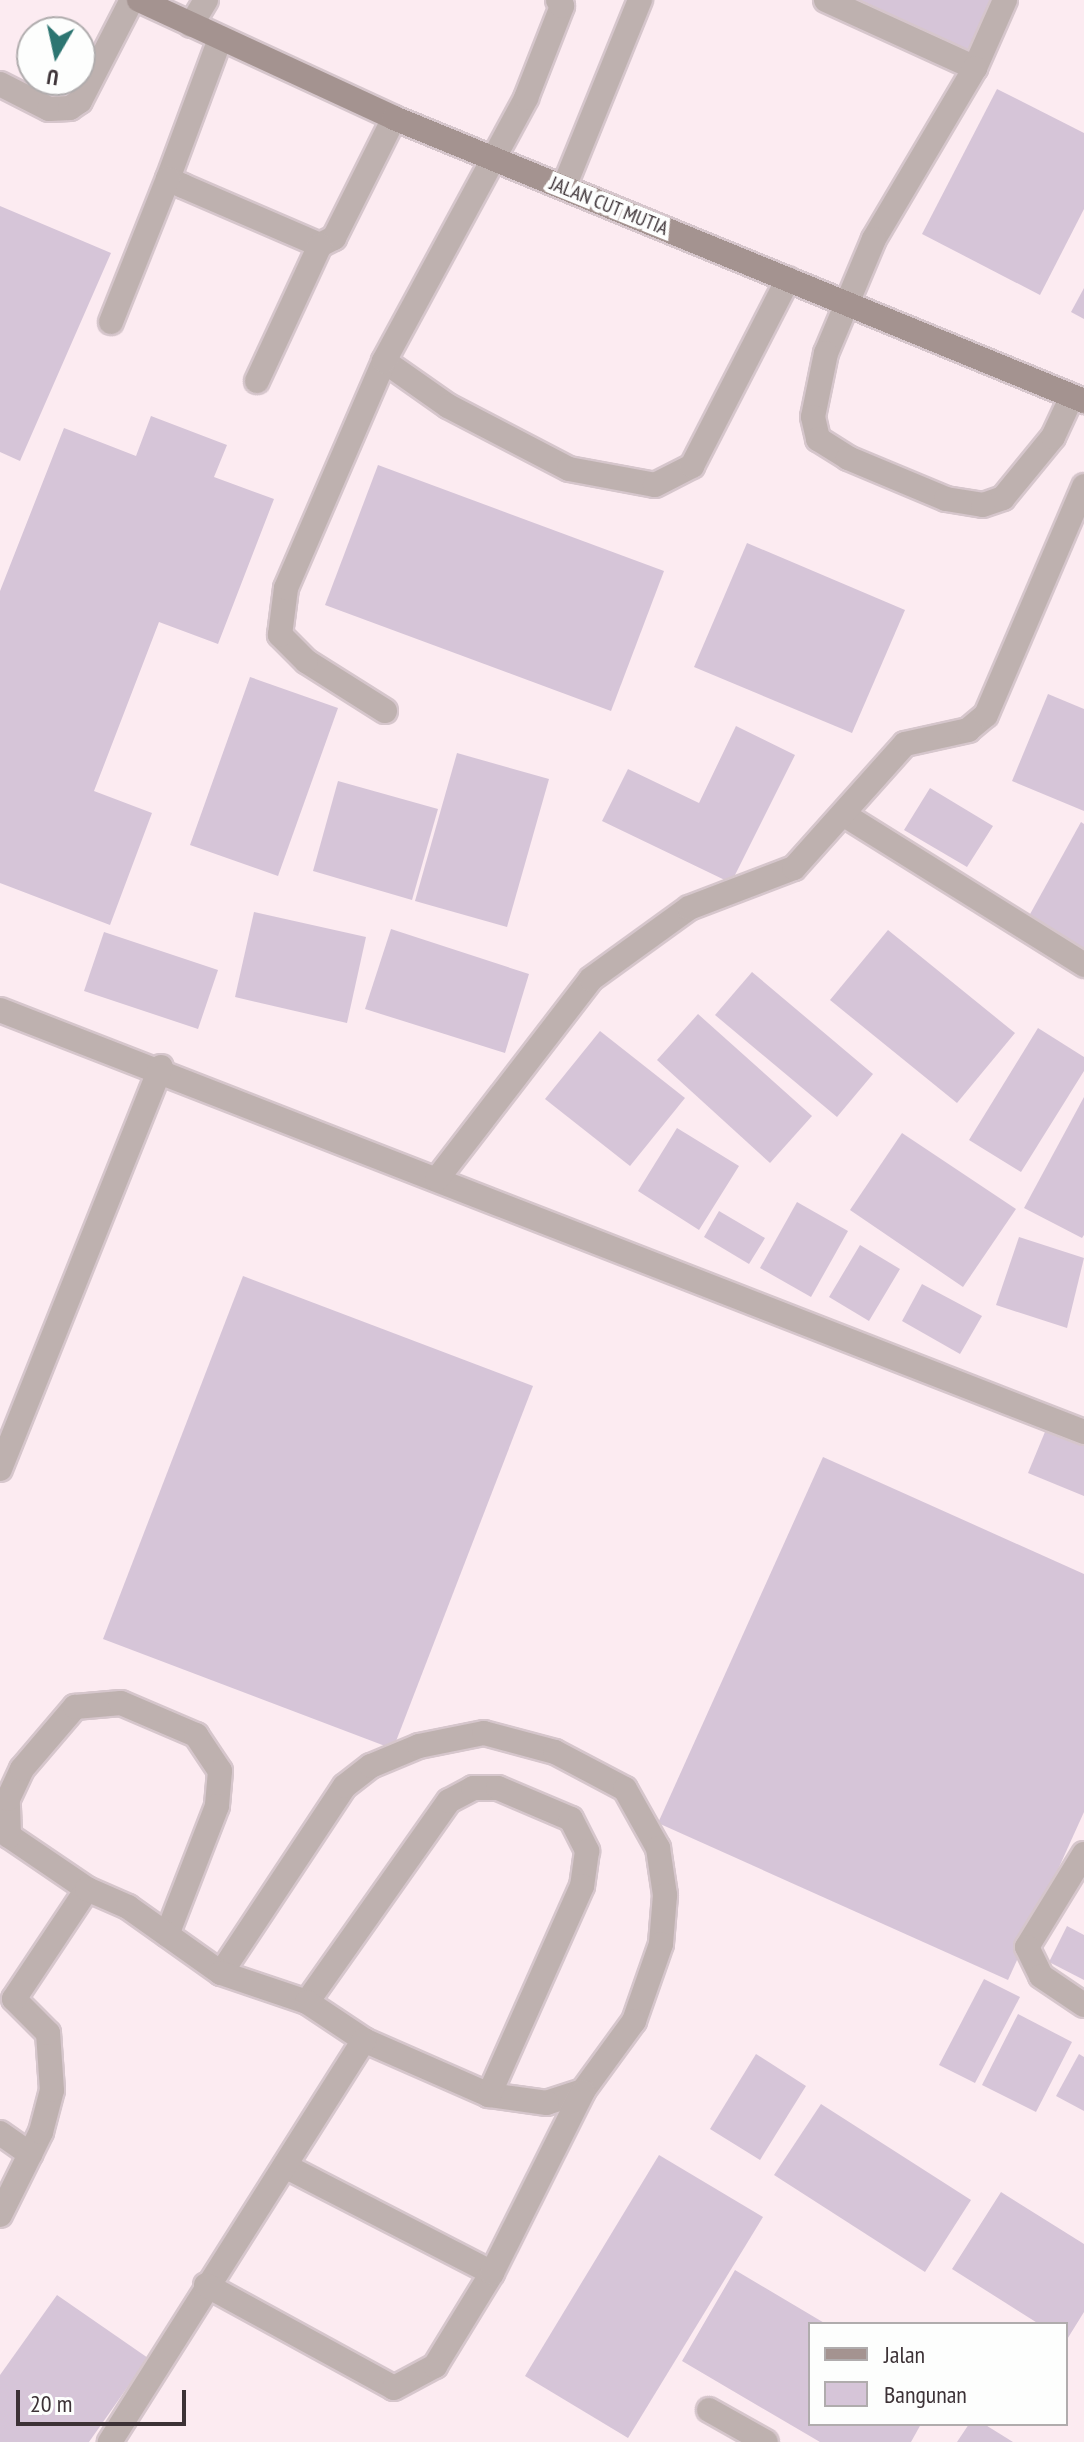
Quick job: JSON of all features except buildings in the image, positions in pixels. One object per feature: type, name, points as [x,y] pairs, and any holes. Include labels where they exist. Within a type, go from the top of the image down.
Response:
[{"type":"main road","name":"JALAN CUT MUTIA","points":[[139,0],[394,118],[1078,398]]},
{"type":"street","points":[[0,84],[49,109],[70,108],[80,101],[132,0]]},
{"type":"street","points":[[191,25],[206,0]]},
{"type":"street","points":[[564,187],[640,0]]},
{"type":"street","points":[[826,0],[975,68]]},
{"type":"street","points":[[1005,0],[975,68],[845,303],[813,417],[818,439],[946,499],[983,505],[1003,498],[1053,437],[1078,398]]},
{"type":"street","points":[[385,711],[306,661],[280,635],[286,588],[384,361],[493,158],[561,2]]},
{"type":"street","points":[[111,322],[220,39]]},
{"type":"street","points":[[257,381],[320,245],[334,238],[394,118]]},
{"type":"street","points":[[168,179],[320,245]]},
{"type":"street","points":[[384,361],[448,406],[569,469],[655,485],[692,466],[788,279]]},
{"type":"street","points":[[437,1179],[591,979],[689,908],[794,868],[846,816],[905,744],[968,730],[986,715],[1084,486]]},
{"type":"street","points":[[846,816],[1084,965]]},
{"type":"street","points":[[0,1010],[161,1067],[437,1179],[1084,1432]]},
{"type":"street","points":[[0,1469],[161,1067]]},
{"type":"street","points":[[167,1935],[217,1806],[220,1771],[196,1735],[121,1703],[75,1707],[22,1769],[8,1799],[9,1836],[87,1889],[167,1935],[221,1973],[307,2002],[364,2040],[489,2095],[547,2103],[583,2091]]},
{"type":"street","points":[[206,2285],[394,2388],[435,2366],[492,2273],[583,2091],[634,2021],[661,1944],[665,1895],[658,1848],[625,1789],[555,1752],[484,1733],[419,1746],[371,1766],[345,1786],[221,1973]]},
{"type":"street","points":[[307,2002],[449,1801],[473,1788],[498,1788],[571,1819],[587,1851],[582,1886],[489,2095]]},
{"type":"street","points":[[1084,1854],[1027,1947],[1041,1976],[1084,2005]]},
{"type":"street","points":[[0,2215],[30,2154],[52,2090],[48,2033],[7,1997],[87,1889]]},
{"type":"street","points":[[110,2442],[206,2285],[364,2040]]},
{"type":"street","points":[[0,2133],[30,2154]]},
{"type":"street","points":[[285,2166],[492,2273]]},
{"type":"street","points":[[709,2410],[766,2442]]}]
